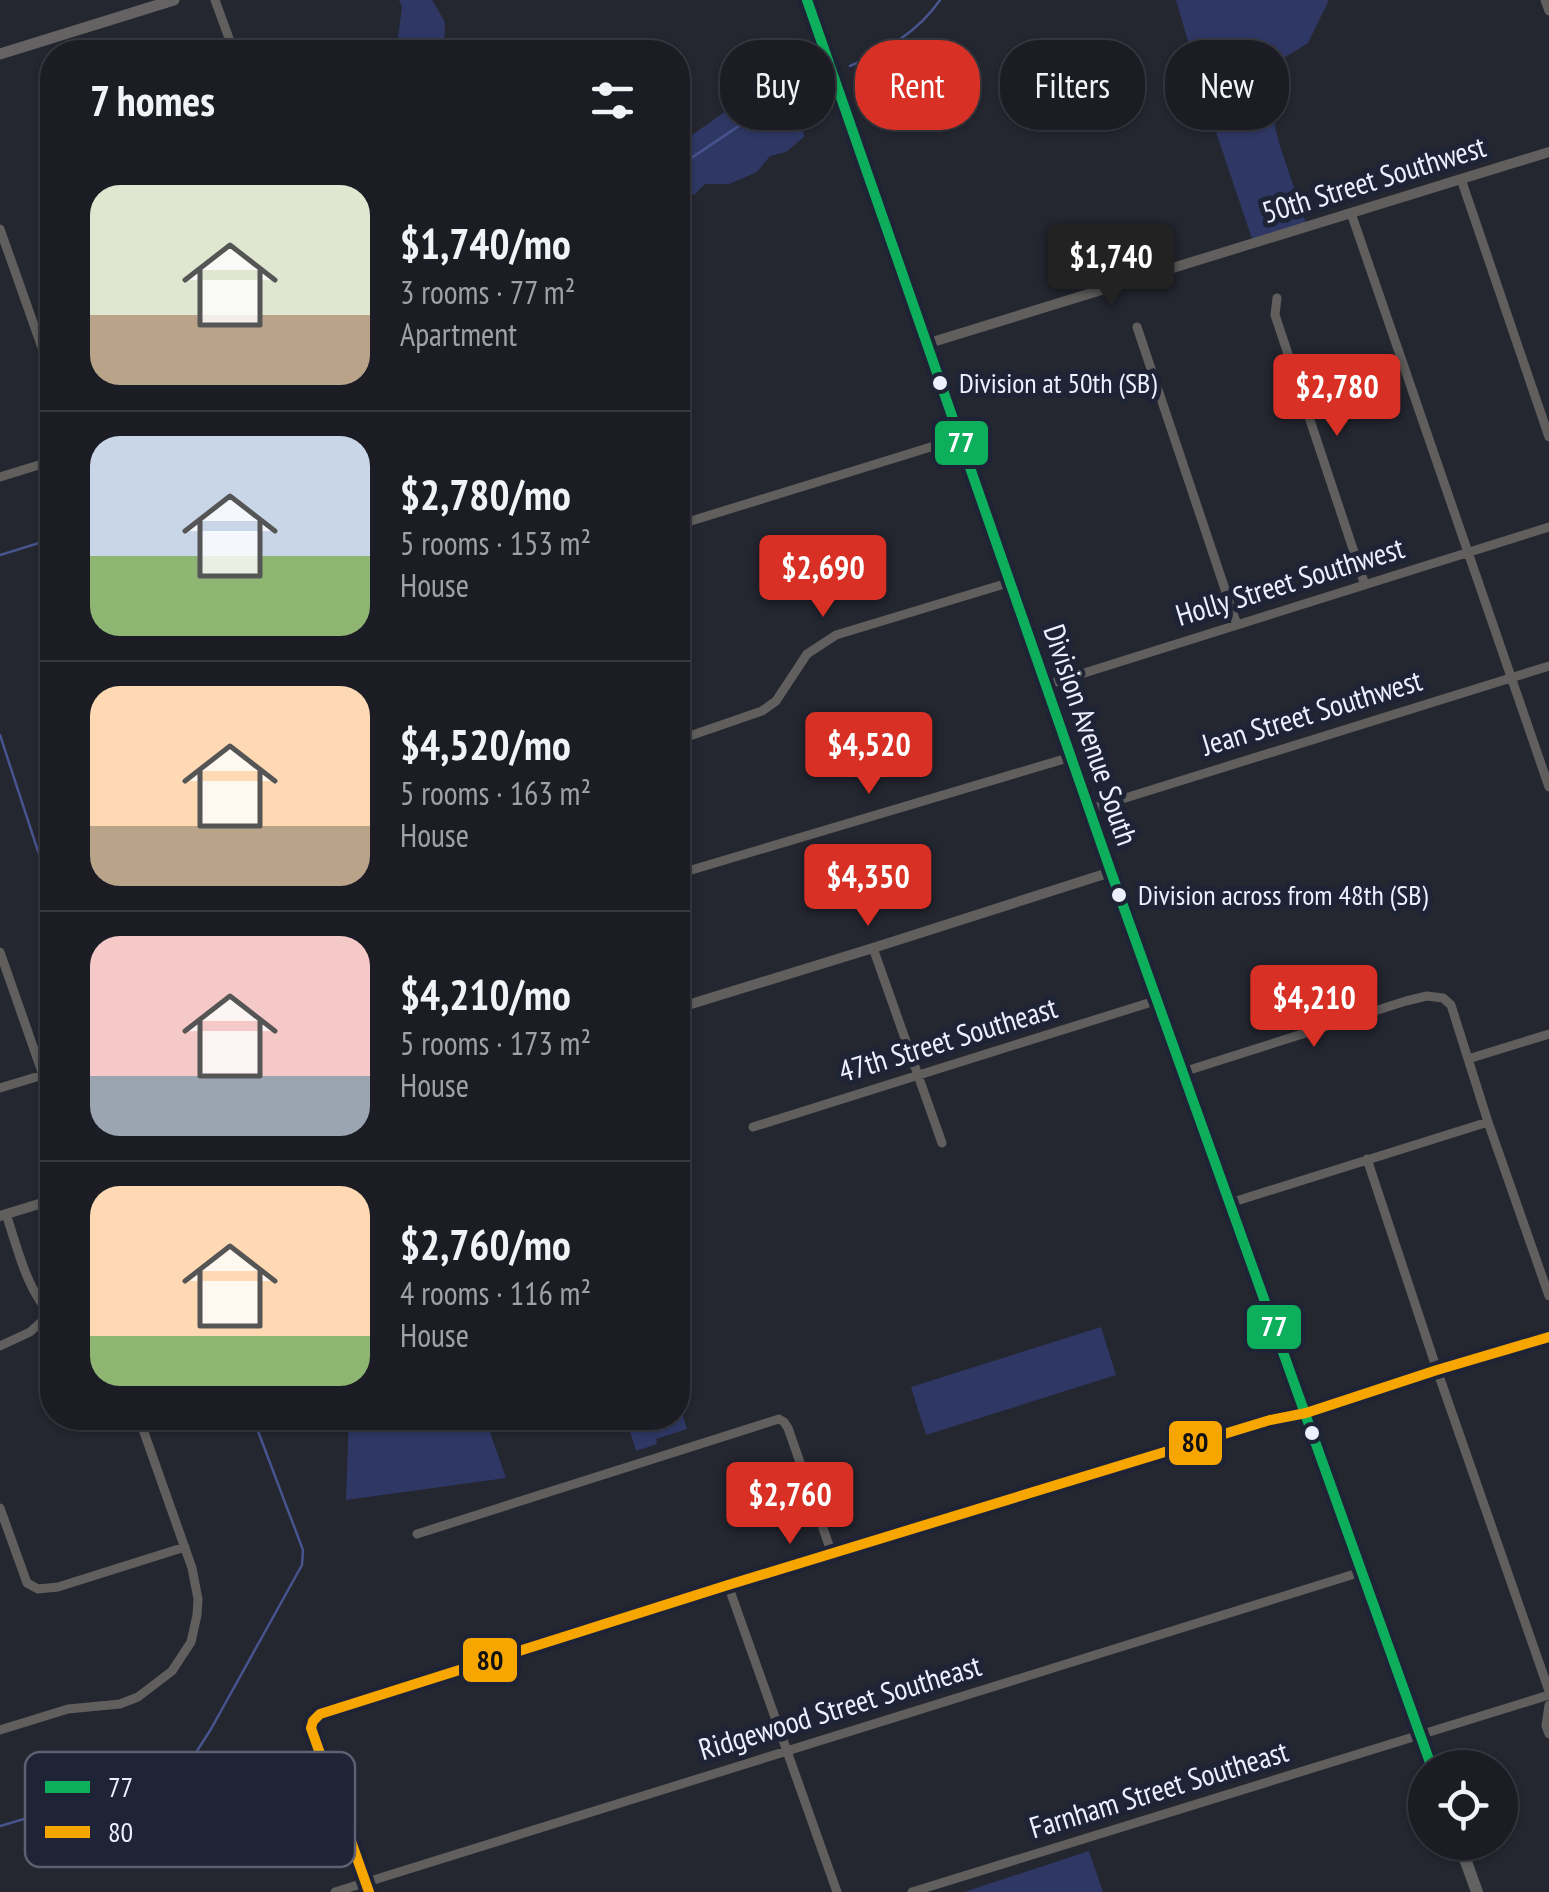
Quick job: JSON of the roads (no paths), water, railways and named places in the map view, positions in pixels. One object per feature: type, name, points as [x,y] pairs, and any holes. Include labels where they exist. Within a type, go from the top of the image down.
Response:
[{"type":"main road","points":[[45,40],[174,0]]},
{"type":"main road","name":"Division Avenue South","points":[[808,0],[1111,872],[1425,1750]]},
{"type":"main road","points":[[0,54],[40,42]]},
{"type":"main road","points":[[1465,1860],[1477,1892]]},
{"type":"street","points":[[215,0],[230,40]]},
{"type":"street","points":[[1545,0],[1549,11]]},
{"type":"street","name":"50th Street Southwest","points":[[926,344],[1549,152]]},
{"type":"street","points":[[1461,179],[1549,437]]},
{"type":"street","points":[[1351,213],[1549,786]]},
{"type":"street","points":[[0,230],[40,342]]},
{"type":"street","points":[[1277,298],[1275,316],[1364,585]]},
{"type":"street","points":[[1138,326],[1237,625]]},
{"type":"street","points":[[690,521],[960,438]]},
{"type":"street","points":[[0,478],[40,465]]},
{"type":"street","name":"Holly Street Southwest","points":[[1046,685],[1549,527]]},
{"type":"street","points":[[690,736],[762,711],[776,701],[806,654],[836,635],[1010,582]]},
{"type":"street","name":"Jean Street Southwest","points":[[1090,809],[1549,666]]},
{"type":"street","points":[[690,870],[1071,757]]},
{"type":"street","points":[[690,1004],[1111,872]]},
{"type":"street","points":[[872,948],[942,1143]]},
{"type":"street","points":[[0,952],[40,1054]]},
{"type":"street","points":[[1183,1072],[1406,1001],[1427,996],[1443,998],[1450,1005],[1549,1296]]},
{"type":"street","name":"47th Street Southeast","points":[[754,1127],[1158,1000]]},
{"type":"street","points":[[1468,1059],[1549,1034]]},
{"type":"street","points":[[0,1088],[40,1077]]},
{"type":"street","points":[[1230,1203],[1488,1122]]},
{"type":"street","points":[[1367,1160],[1549,1693]]},
{"type":"street","points":[[40,1204],[3,1215],[40,1302]]},
{"type":"street","points":[[0,1346],[40,1324]]},
{"type":"street","points":[[320,1752],[311,1728],[320,1714],[330,1710],[1549,1337]]},
{"type":"street","points":[[418,1534],[776,1419],[788,1428],[832,1554]]},
{"type":"street","points":[[0,1730],[68,1709],[128,1702],[148,1692],[172,1670],[191,1642],[198,1615],[192,1568],[143,1430]]},
{"type":"street","points":[[0,1508],[26,1579],[38,1589],[58,1587],[185,1547]]},
{"type":"street","name":"Ridgewood Street Southeast","points":[[335,1892],[368,1887],[1361,1572]]},
{"type":"street","points":[[728,1586],[837,1892]]},
{"type":"street","name":"Farnham Street Southeast","points":[[912,1892],[1549,1693]]},
{"type":"street","points":[[1549,1705],[1549,1734]]},
{"type":"street","points":[[355,1851],[368,1887]]},
{"type":"waterway","points":[[850,66],[900,39],[922,22],[940,0]]},
{"type":"waterway","points":[[690,159],[733,130]]},
{"type":"waterway","points":[[0,555],[40,543]]},
{"type":"waterway","points":[[0,735],[40,857]]},
{"type":"waterway","points":[[196,1752],[302,1565],[303,1550],[258,1430]]},
{"type":"waterway","points":[[0,1826],[25,1819]]},
{"type":"place","name":"Division at 50th (SB)","points":[[940,383]]},
{"type":"place","name":"Division across from 48th (SB)","points":[[1119,895]]}]
